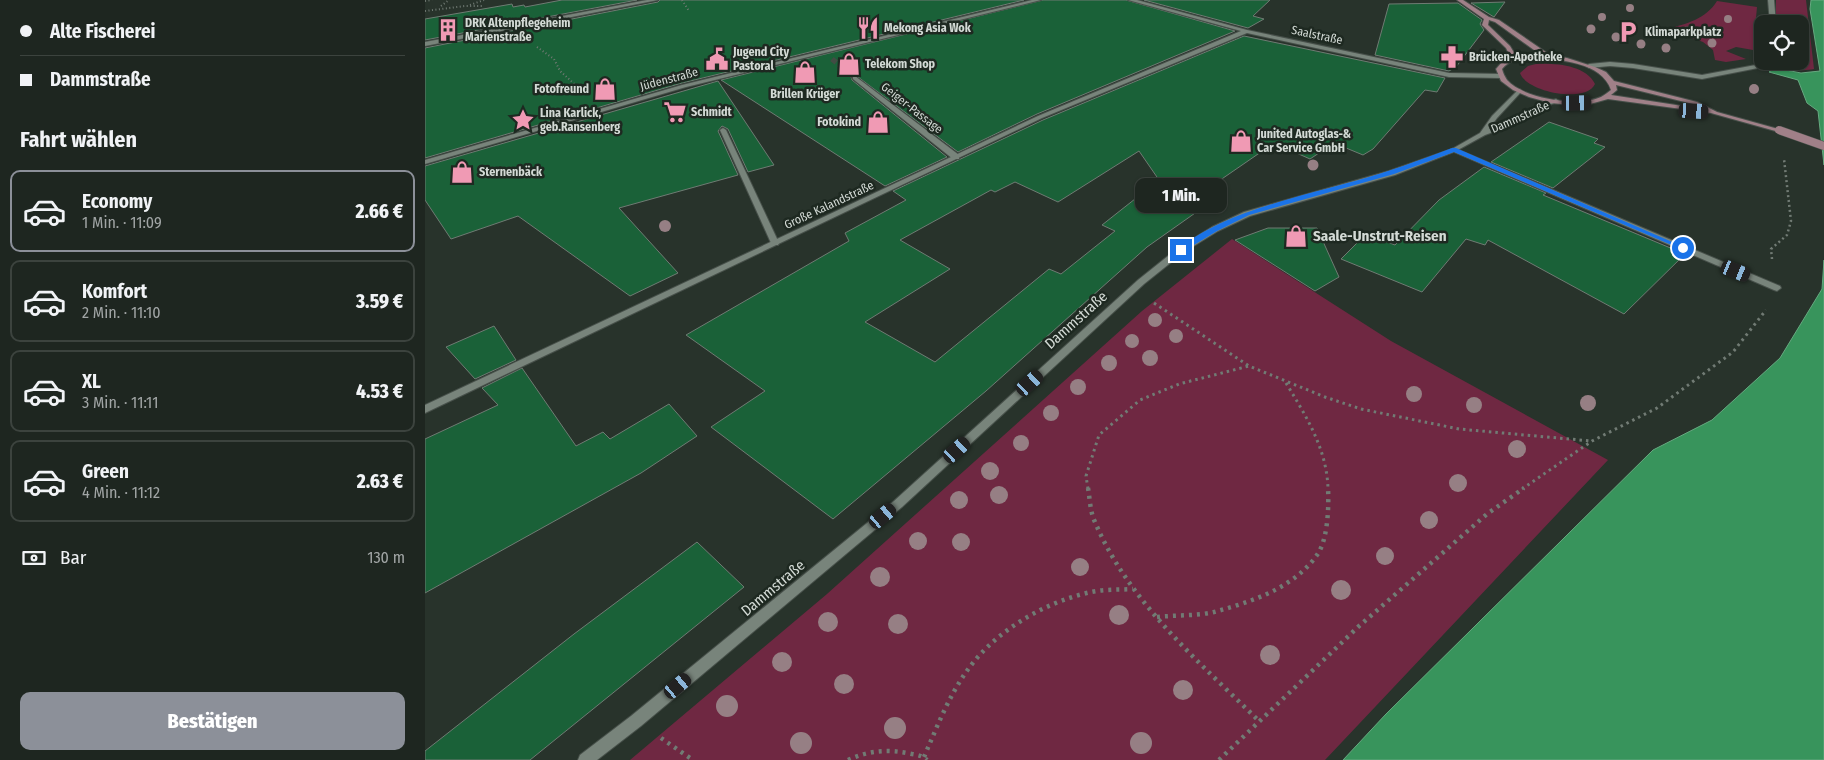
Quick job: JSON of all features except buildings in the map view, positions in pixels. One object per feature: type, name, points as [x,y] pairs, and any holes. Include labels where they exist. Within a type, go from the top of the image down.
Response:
[{"type":"main road","points":[[1460,0],[1487,18],[1497,21],[1547,57]]},
{"type":"main road","points":[[1487,18],[1485,25],[1508,47],[1514,58]]},
{"type":"main road","points":[[1609,96],[1614,90],[1613,83],[1607,76],[1589,66],[1569,60],[1547,57],[1514,58],[1499,69],[1500,76],[1519,91],[1555,101],[1587,103],[1609,96],[1715,113],[1779,130],[1824,146]]},
{"type":"main road","points":[[1613,83],[1695,103],[1715,113]]},
{"type":"street","points":[[425,44],[655,0]]},
{"type":"street","name":"Jüdenstraße","points":[[425,162],[683,86],[1038,0]]},
{"type":"street","name":"Saalstraße","points":[[1131,0],[1246,31],[1449,75],[1500,76]]},
{"type":"street","points":[[1771,0],[1772,15]]},
{"type":"street","name":"Große Kalandstraße","points":[[425,408],[1040,117],[1246,31]]},
{"type":"street","points":[[823,52],[832,59]]},
{"type":"street","points":[[1589,66],[1610,64],[1633,66],[1702,77],[1754,67]]},
{"type":"street","name":"Geiger-Passage","points":[[855,78],[956,157]]},
{"type":"street","name":"Dammstraße","points":[[1483,134],[1494,117],[1519,91]]},
{"type":"street","name":"Dammstraße","points":[[585,760],[636,722],[898,504],[1133,289],[1181,250],[1215,229],[1247,214],[1392,173],[1454,150],[1483,134],[1513,123],[1540,107],[1555,101]]},
{"type":"street","points":[[723,130],[775,243]]},
{"type":"street","points":[[1454,150],[1777,288]]},
{"type":"path","points":[[425,2],[432,0]]},
{"type":"path","points":[[425,11],[443,6],[449,0]]},
{"type":"path","points":[[465,6],[484,0]]},
{"type":"path","points":[[682,0],[689,11]]},
{"type":"path","points":[[433,9],[491,6]]},
{"type":"path","points":[[526,24],[536,47],[554,59],[560,71],[580,89]]},
{"type":"path","points":[[1219,760],[1358,627],[1487,514],[1592,441],[1657,408],[1733,352],[1770,304],[1777,288],[1771,249],[1787,236],[1791,221],[1783,158],[1790,155]]},
{"type":"path","points":[[1133,289],[1249,366],[1285,383],[1361,408],[1459,429],[1592,441]]},
{"type":"path","points":[[1249,366],[1171,386],[1140,400],[1115,418],[1097,439],[1086,464],[1087,499],[1101,539],[1133,588],[1156,618],[1259,721]]},
{"type":"path","points":[[1156,618],[1213,612],[1268,594],[1300,574],[1318,554],[1329,516],[1328,474],[1313,428],[1285,383]]},
{"type":"path","points":[[848,760],[864,752],[895,750],[926,759],[954,693],[975,659],[1009,628],[1057,603],[1091,592],[1133,588]]},
{"type":"path","points":[[636,722],[693,760]]},
{"type":"shaded area","points":[[1776,0],[1806,0],[1808,15],[1776,15]]},
{"type":"shaded area","points":[[1811,0],[1824,0],[1824,165],[1818,111],[1807,103],[1798,80],[1769,72],[1772,70],[1801,73],[1820,71],[1810,9]]},
{"type":"shaded area","points":[[1717,1],[1757,7],[1756,15],[1754,15],[1753,50],[1736,47],[1726,51],[1746,59],[1726,62],[1715,60],[1713,50],[1703,42],[1667,29],[1688,23],[1712,7]]},
{"type":"shaded area","points":[[1809,26],[1814,69],[1809,70]]},
{"type":"shaded area","points":[[1536,64],[1569,66],[1585,73],[1595,84],[1589,90],[1580,93],[1556,93],[1544,90],[1533,86],[1520,73],[1528,66]]},
{"type":"shaded area","points":[[1232,239],[1391,341],[1608,460],[1325,760],[630,760],[827,594],[1142,311]]},
{"type":"shaded area","points":[[1824,260],[1824,760],[1343,760],[1386,714],[1653,450],[1712,420],[1780,358],[1822,289]]},
{"type":"tunnel","points":[[832,59],[855,78]]},
{"type":"place","name":"Mekong Asia Wok","points":[[868,28]]},
{"type":"place","name":"DRK Altenpflegeheim Marienstraße","points":[[448,30]]},
{"type":"place","name":"Klimaparkplatz","points":[[1628,32]]},
{"type":"place","name":"Brücken-Apotheke","points":[[1452,57]]},
{"type":"place","name":"Jugend City Pastoral","points":[[717,59]]},
{"type":"place","name":"Telekom Shop","points":[[849,64]]},
{"type":"place","name":"Brillen Krüger","points":[[805,72]]},
{"type":"place","name":"Fotofreund","points":[[605,89]]},
{"type":"place","name":"Schmidt","points":[[675,112]]},
{"type":"place","name":"Lina Karlick, geb.Ransenberg","points":[[523,120]]},
{"type":"place","name":"Fotokind","points":[[878,122]]},
{"type":"place","name":"Junited Autoglas-& Car Service GmbH","points":[[1241,141]]},
{"type":"place","name":"Sternenbäck","points":[[462,172]]},
{"type":"place","name":"Saale-Unstrut-Reisen","points":[[1296,236]]},
{"type":"route","points":[[1181,250],[1215,229],[1247,214],[1392,173],[1454,150],[1683,248]]}]
